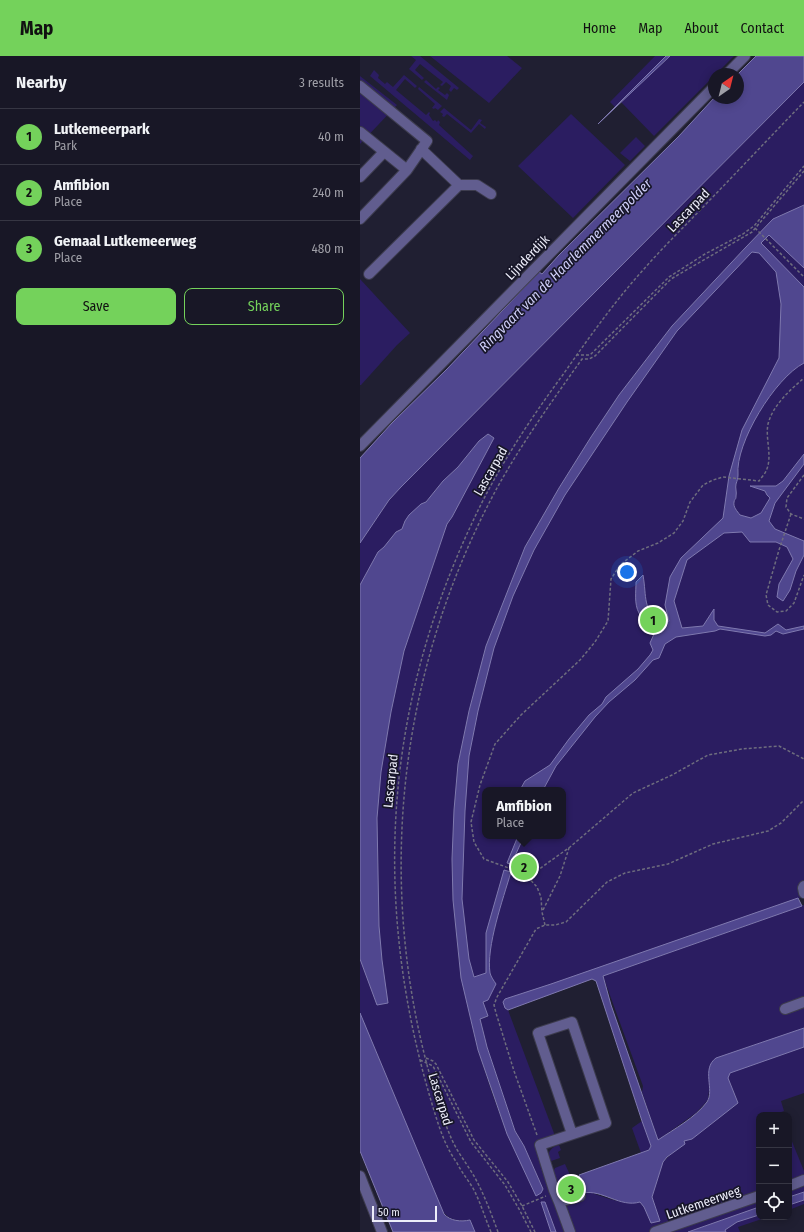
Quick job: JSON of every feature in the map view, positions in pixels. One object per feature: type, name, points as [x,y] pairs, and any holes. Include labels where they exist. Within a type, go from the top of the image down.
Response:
[{"type":"street","points":[[733,68],[745,56]]},
{"type":"street","points":[[360,86],[426,141],[407,170],[360,219]]},
{"type":"street","name":"Lijnderdijk","points":[[360,446],[708,93]]},
{"type":"street","points":[[360,132],[407,170]]},
{"type":"street","points":[[421,149],[459,186]]},
{"type":"street","points":[[360,177],[384,152]]},
{"type":"street","points":[[369,274],[459,186],[477,185],[491,194]]},
{"type":"street","points":[[784,1009],[804,1002]]},
{"type":"street","points":[[570,1232],[540,1145],[606,1123],[572,1022],[538,1033],[572,1134]]},
{"type":"street","points":[[360,1176],[364,1197],[382,1232]]},
{"type":"street","points":[[792,1185],[804,1180]]},
{"type":"street","points":[[558,1198],[580,1196]]},
{"type":"street","name":"Lutkemeerweg","points":[[655,1232],[756,1197]]},
{"type":"path","name":"Lascarpad","points":[[491,1232],[475,1192],[445,1143],[436,1118],[414,1036],[400,964],[394,875],[397,792],[410,708],[420,664],[435,613],[452,567],[472,522],[513,448],[544,401],[609,311],[643,269],[804,102]]},
{"type":"path","points":[[576,355],[590,355],[669,277],[705,254],[756,228],[804,166]]},
{"type":"path","points":[[582,359],[589,359],[595,356],[671,279],[752,232],[804,171]]},
{"type":"path","points":[[756,228],[804,277]]},
{"type":"path","points":[[498,1232],[481,1190],[452,1141],[427,1064],[415,1008],[407,964],[403,918],[401,876],[404,792],[408,752],[426,666],[442,615],[459,570],[479,525],[519,452],[585,355]]},
{"type":"path","points":[[545,925],[541,897],[537,887],[525,875],[484,859],[474,842],[471,822],[480,785],[495,744],[520,715],[580,660],[595,642],[608,621],[611,579],[620,565],[638,551],[658,543],[674,533],[683,521],[690,502],[703,485],[722,477],[759,481],[766,471],[769,460],[767,440],[768,424],[775,409],[782,399],[804,378]]},
{"type":"path","points":[[804,475],[787,498],[786,507],[791,514],[804,519]]},
{"type":"path","points":[[791,514],[778,550],[766,595],[768,606],[777,612],[786,611],[794,603],[804,575]]},
{"type":"path","points":[[528,877],[570,847],[633,793],[672,775],[708,755],[742,749],[779,746],[804,759]]},
{"type":"path","points":[[540,1145],[514,1071],[494,1005],[497,997],[536,930],[545,925],[555,925],[566,922],[606,882],[625,873],[668,864],[713,844],[768,831],[781,823],[804,800]]},
{"type":"path","points":[[542,912],[560,876],[570,847]]},
{"type":"path","points":[[525,867],[525,875]]},
{"type":"path","points":[[426,1058],[436,1064],[474,1140],[508,1182],[535,1232]]},
{"type":"path","points":[[420,1060],[433,1066],[471,1142],[505,1185],[531,1232]]},
{"type":"path","points":[[522,1206],[540,1198],[558,1198]]},
{"type":"shaded area","points":[[411,56],[420,56],[459,88],[457,90],[454,88],[451,92],[449,90],[451,86],[446,82],[442,86],[440,85],[443,82],[420,64],[415,70],[424,78],[422,80],[409,69],[416,60]]},
{"type":"shaded area","points":[[430,56],[507,56],[522,68],[489,103]]},
{"type":"shaded area","points":[[655,56],[665,57],[615,107],[610,102]]},
{"type":"shaded area","points":[[670,56],[734,56],[722,68],[708,68],[708,82],[654,136],[621,102]]},
{"type":"shaded area","points":[[374,70],[379,75],[378,78],[385,84],[387,82],[393,87],[404,75],[417,86],[415,88],[405,79],[396,90],[426,115],[429,112],[429,115],[433,121],[435,120],[437,122],[438,120],[440,122],[439,125],[473,156],[470,160],[370,76]]},
{"type":"shaded area","points":[[360,76],[397,105],[360,144]]},
{"type":"shaded area","points":[[426,80],[436,89],[438,87],[440,88],[438,90],[445,95],[447,93],[449,95],[447,100],[424,82]]},
{"type":"shaded area","points":[[804,82],[804,205],[773,219],[672,326],[619,395],[591,437],[559,488],[525,547],[486,646],[469,711],[458,764],[452,859],[453,900],[459,961],[478,1050],[507,1134],[543,1189],[524,1146],[515,1131],[487,1047],[480,1018],[488,1017],[465,970],[458,895],[466,749],[489,653],[515,587],[569,482],[682,321],[755,244],[804,209],[804,881],[801,883],[803,897],[595,972],[505,1008],[508,1010],[555,1136],[534,1143],[565,1232],[475,1232],[470,1220],[461,1221],[453,1219],[443,1212],[360,1013],[360,959],[377,1004],[382,960],[379,926],[377,818],[381,772],[391,712],[404,651],[447,524],[494,438],[488,434],[479,441],[458,467],[443,481],[426,502],[421,504],[405,521],[402,529],[396,532],[378,552],[360,585],[360,543],[389,500]]},
{"type":"shaded area","points":[[419,87],[442,106],[438,110],[432,108],[435,104],[418,89]]},
{"type":"shaded area","points":[[444,108],[471,130],[479,119],[482,120],[480,123],[486,127],[485,129],[479,124],[471,133],[447,114],[444,117],[442,116],[443,114],[440,112]]},
{"type":"shaded area","points":[[571,114],[625,165],[573,218],[518,166]]},
{"type":"shaded area","points":[[636,137],[645,146],[630,161],[620,153]]},
{"type":"shaded area","points":[[360,279],[410,333],[397,345],[361,385],[360,385]]},
{"type":"shaded area","points":[[804,905],[804,1028],[714,1060],[712,1062],[708,1100],[696,1113],[658,1140],[642,1092],[643,1086],[603,976]]},
{"type":"shaded area","points":[[804,1047],[804,1093],[781,1101],[784,1111],[756,1112],[756,1195],[650,1232],[573,1232],[553,1172],[555,1168],[565,1164],[570,1175],[574,1174],[578,1187],[590,1192],[621,1202],[640,1202],[644,1207],[651,1223],[659,1221],[652,1197],[663,1162],[684,1141],[692,1138],[738,1103],[728,1078],[730,1072]]},
{"type":"shaded area","points":[[642,1121],[651,1146],[649,1150],[641,1153],[632,1128]]},
{"type":"shaded area","points":[[792,1141],[804,1171],[804,1178],[792,1182]]},
{"type":"shaded area","points":[[559,1145],[561,1150],[558,1152],[560,1158],[551,1161],[548,1159],[549,1152],[552,1148]]},
{"type":"shaded area","points":[[804,1184],[804,1192],[792,1196],[792,1188]]},
{"type":"shaded area","points":[[804,1200],[804,1204],[792,1209],[792,1204]]},
{"type":"shaded area","points":[[756,1201],[756,1208],[688,1232],[667,1232]]},
{"type":"shaded area","points":[[756,1216],[756,1220],[759,1220],[738,1227],[740,1232],[726,1232],[725,1230],[737,1222]]},
{"type":"water","points":[[666,56],[670,56],[598,124]]},
{"type":"water","name":"Ringvaart van de Haarlemmermeerpolder","points":[[756,56],[804,56],[804,82],[401,487],[389,500],[360,543],[360,458],[392,423],[447,369],[539,272],[542,274],[559,255],[679,136],[708,104],[744,104],[744,68]]},
{"type":"water","points":[[804,205],[804,268],[769,235],[761,243],[804,287],[804,363],[781,382],[759,413],[750,429],[743,446],[739,462],[734,506],[740,515],[751,518],[761,513],[770,498],[765,491],[750,486],[776,486],[783,481],[804,454],[804,464],[775,503],[769,521],[775,529],[804,541],[804,555],[796,571],[790,590],[783,601],[777,597],[779,584],[793,559],[787,547],[776,542],[750,542],[742,532],[724,533],[687,560],[674,601],[682,628],[703,626],[714,609],[714,620],[718,626],[765,633],[778,624],[786,630],[804,626],[804,629],[783,634],[776,631],[771,635],[765,636],[720,629],[676,637],[665,644],[659,658],[653,660],[635,680],[609,702],[595,717],[556,766],[545,787],[522,787],[525,781],[550,765],[589,715],[602,704],[606,697],[638,669],[653,650],[650,643],[654,634],[641,616],[636,606],[636,582],[643,575],[648,608],[661,624],[669,621],[665,605],[670,577],[681,558],[723,518],[729,476],[742,430],[779,358],[781,304],[776,272],[759,253],[752,252],[677,331],[627,402],[565,495],[534,550],[513,596],[494,648],[478,711],[469,756],[465,811],[462,899],[469,959],[474,977],[486,973],[486,933],[504,870],[511,872],[496,923],[490,950],[490,973],[496,984],[488,1000],[483,1002],[488,1016],[480,1019],[487,1047],[515,1131],[524,1146],[543,1189],[541,1193],[536,1196],[507,1134],[478,1050],[461,978],[453,900],[452,859],[458,764],[469,711],[486,646],[525,547],[559,488],[619,395],[672,326],[773,219]]},
{"type":"water","points":[[488,434],[494,438],[447,524],[404,651],[391,712],[381,772],[377,818],[379,926],[388,1003],[377,1005],[360,959],[360,585],[378,552],[396,532],[402,529],[409,515],[421,504],[426,502],[443,481],[458,467],[479,441]]},
{"type":"water","points":[[517,839],[523,839],[515,856],[513,865],[507,863]]},
{"type":"water","points":[[798,898],[802,906],[603,976],[611,1005],[658,1140],[697,1113],[707,1102],[710,1092],[709,1068],[716,1058],[804,1028],[804,1047],[730,1073],[728,1078],[738,1103],[692,1139],[684,1141],[685,1144],[667,1157],[663,1162],[652,1197],[660,1221],[651,1223],[644,1207],[640,1202],[625,1203],[590,1192],[583,1193],[581,1187],[578,1188],[575,1180],[580,1178],[579,1175],[649,1150],[651,1146],[596,981],[592,979],[508,1010],[505,1008],[503,1002],[505,999]]},
{"type":"water","points":[[360,1013],[444,1214],[449,1218],[456,1220],[470,1220],[475,1232],[393,1232],[360,1151]]},
{"type":"water","points":[[804,1192],[804,1200],[792,1204],[792,1196]]},
{"type":"water","points":[[541,1202],[545,1202],[556,1232],[551,1232]]},
{"type":"water","points":[[756,1208],[756,1216],[737,1222],[725,1230],[726,1232],[688,1232]]},
{"type":"place","name":"Lutkemeerpark","points":[[653,620]]},
{"type":"place","name":"Amfibion","points":[[524,867]]},
{"type":"place","name":"Gemaal Lutkemeerweg","points":[[571,1189]]}]
